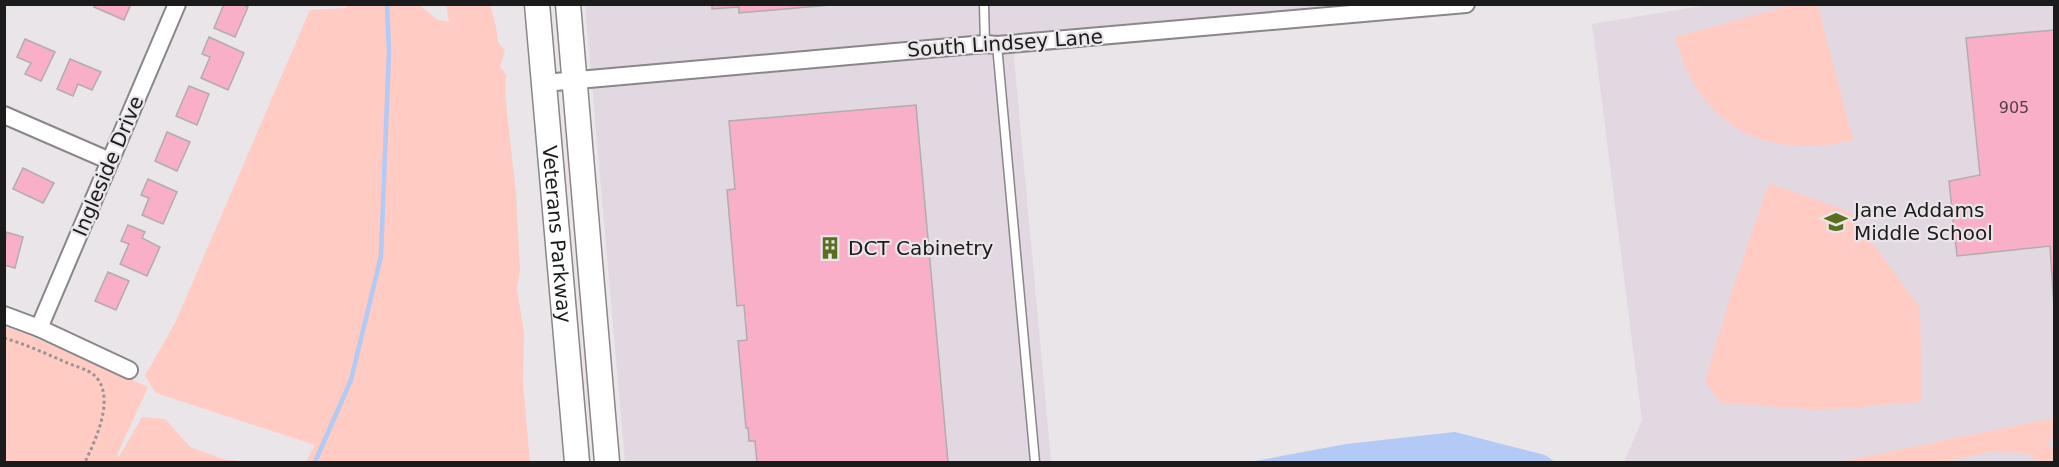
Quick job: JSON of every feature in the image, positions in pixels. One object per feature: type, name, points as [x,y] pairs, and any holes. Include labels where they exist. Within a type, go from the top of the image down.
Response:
[{"type":"main road","name":"Veterans Parkway","points":[[537,4],[577,462]]},
{"type":"main road","name":"Veterans Parkway","points":[[568,4],[607,462]]},
{"type":"street","name":"Ingleside Drive","points":[[39,328],[177,4]]},
{"type":"street","name":"South Lindsey Lane","points":[[544,83],[1467,4]]},
{"type":"street","points":[[4,115],[110,161]]},
{"type":"street","points":[[4,315],[39,328],[129,370]]},
{"type":"lane","points":[[984,4],[991,44],[1035,462]]},
{"type":"path","points":[[4,338],[49,354],[93,374],[99,381],[104,399],[103,416],[98,436],[85,462]]},
{"type":"shaded area","points":[[1815,4],[1818,6],[1853,140],[1821,145],[1791,145],[1764,140],[1740,130],[1718,114],[1700,94],[1686,68],[1675,37],[1792,5]]},
{"type":"shaded area","points":[[347,5],[419,5],[438,20],[449,22],[446,5],[490,5],[498,42],[505,50],[500,66],[506,75],[505,93],[516,194],[520,270],[517,289],[524,333],[523,383],[530,462],[306,462],[315,445],[156,393],[145,376],[176,321],[310,10],[346,8]]},
{"type":"shaded area","points":[[585,5],[1376,5],[1012,36],[1051,462],[625,462]]},
{"type":"shaded area","name":"Jane Addams Middle School","points":[[1708,5],[2054,5],[2054,462],[1624,462],[1642,420],[1592,24]]},
{"type":"shaded area","points":[[1769,183],[1850,212],[1920,308],[1922,402],[1822,410],[1721,403],[1705,382],[1731,294]]},
{"type":"shaded area","points":[[5,327],[148,387],[117,455],[119,457],[142,417],[165,419],[190,447],[223,459],[249,462],[5,462]]},
{"type":"shaded area","points":[[2054,418],[2054,439],[2045,442],[2054,449],[2054,462],[2040,462],[2026,453],[1991,452],[1943,462],[1838,462]]},
{"type":"water","points":[[1455,432],[1545,455],[1555,462],[1250,462],[1346,444]]},
{"type":"building","points":[[95,4],[131,4],[124,20],[94,7]]},
{"type":"building","points":[[224,4],[241,4],[248,7],[235,37],[214,28]]},
{"type":"building","points":[[712,4],[842,4],[739,13],[739,7],[712,9]]},
{"type":"building","points":[[2054,30],[2054,307],[2050,246],[1957,256],[1949,181],[1980,175],[1966,38]]},
{"type":"building","points":[[209,37],[244,53],[228,90],[201,78],[210,57],[202,54]]},
{"type":"building","points":[[25,39],[55,52],[41,81],[25,74],[31,63],[17,57]]},
{"type":"building","points":[[70,59],[101,72],[92,90],[78,84],[73,96],[57,89]]},
{"type":"building","points":[[189,86],[209,94],[197,125],[176,116]]},
{"type":"building","name":"DCT Cabinetry","points":[[916,105],[948,462],[757,462],[755,441],[749,441],[748,428],[746,428],[738,341],[747,340],[744,305],[737,306],[727,190],[735,189],[729,121]]},
{"type":"building","points":[[167,132],[190,142],[177,171],[155,161]]},
{"type":"building","points":[[23,168],[54,183],[43,203],[13,189]]},
{"type":"building","points":[[148,179],[177,192],[163,224],[142,215],[149,198],[141,195]]},
{"type":"building","points":[[128,225],[145,232],[142,238],[160,247],[147,276],[120,264],[129,244],[121,241]]},
{"type":"building","points":[[6,232],[23,237],[15,268],[4,265]]},
{"type":"building","points":[[108,272],[129,281],[116,310],[95,301]]},
{"type":"waterway","points":[[315,462],[351,380],[381,256],[389,51],[387,4]]},
{"type":"place","name":"Jane Addams Middle School","points":[[1836,222]]},
{"type":"place","name":"DCT Cabinetry","points":[[830,248]]}]
